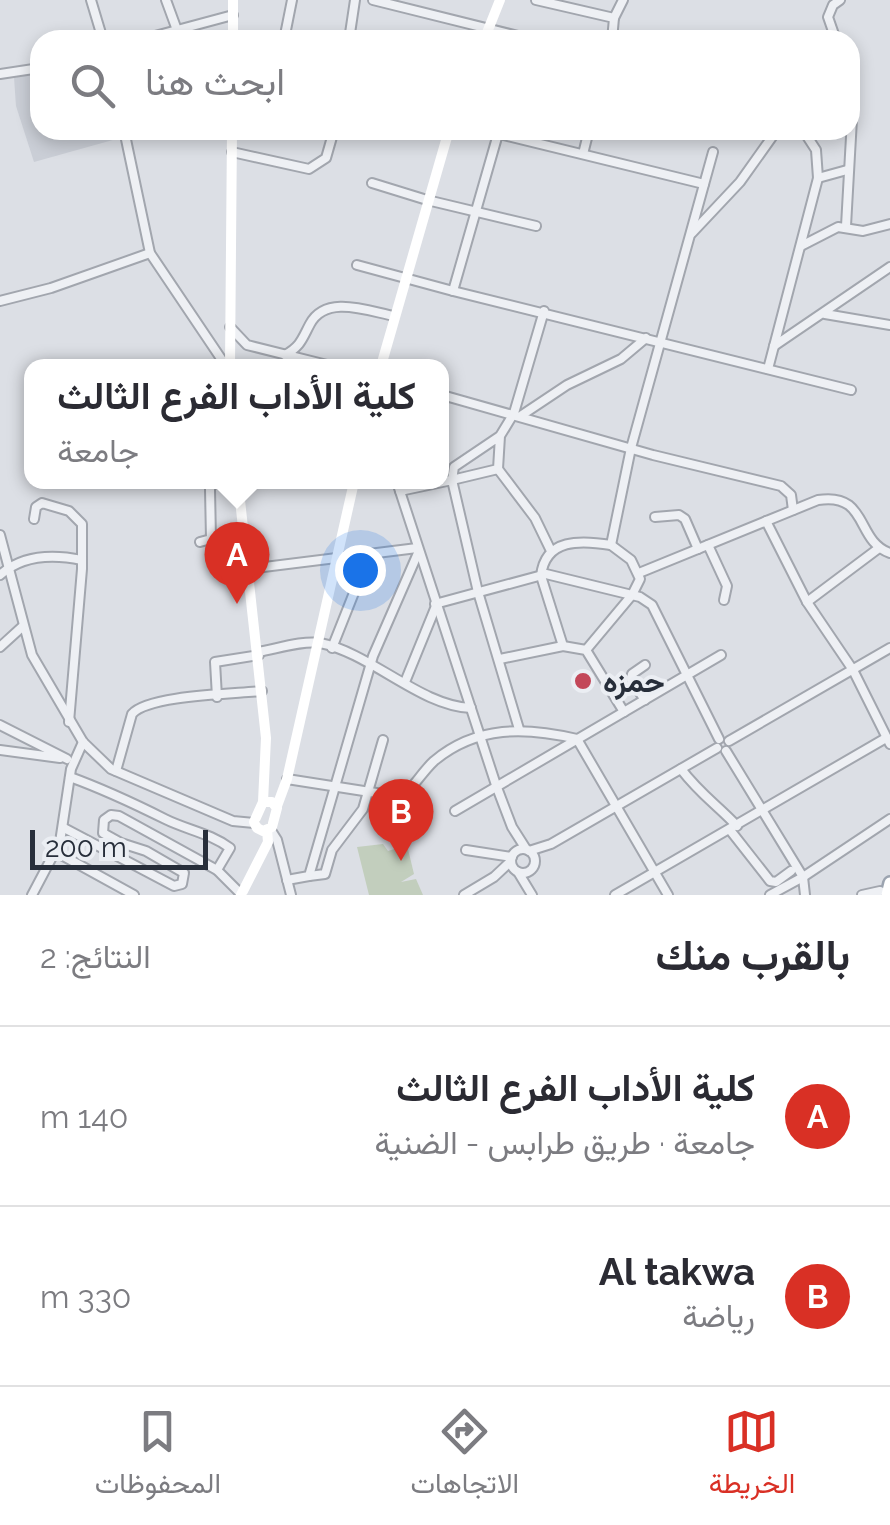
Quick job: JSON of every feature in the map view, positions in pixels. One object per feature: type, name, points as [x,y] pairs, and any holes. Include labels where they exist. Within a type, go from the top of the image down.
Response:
[{"type":"main road","points":[[233,30],[234,0]]},
{"type":"main road","points":[[489,28],[500,0]]},
{"type":"main road","points":[[229,359],[232,140]]},
{"type":"main road","points":[[383,359],[446,140]]},
{"type":"main road","points":[[239,489],[266,738],[263,802],[254,823],[258,830],[269,830]]},
{"type":"main road","points":[[241,895],[268,842],[288,779],[353,489]]},
{"type":"main road","points":[[263,802],[277,806]]},
{"type":"street","points":[[91,0],[101,30]]},
{"type":"street","points":[[166,0],[177,30],[233,15]]},
{"type":"street","points":[[286,30],[292,0]]},
{"type":"street","points":[[351,30],[356,0]]},
{"type":"street","points":[[373,0],[496,30]]},
{"type":"street","points":[[536,0],[614,18]]},
{"type":"street","points":[[613,30],[623,0]]},
{"type":"street","points":[[833,30],[828,17],[840,0]]},
{"type":"street","points":[[0,74],[30,70]]},
{"type":"street","points":[[126,140],[150,252],[225,359]]},
{"type":"street","points":[[232,152],[309,168],[326,158],[331,140]]},
{"type":"street","points":[[453,292],[496,140]]},
{"type":"street","points":[[526,140],[704,184]]},
{"type":"street","points":[[583,154],[586,140]]},
{"type":"street","points":[[689,236],[740,182],[770,140]]},
{"type":"street","points":[[768,369],[818,178],[816,150],[810,140]]},
{"type":"street","points":[[846,226],[850,140]]},
{"type":"street","points":[[611,545],[632,448],[713,152]]},
{"type":"street","points":[[818,178],[847,170]]},
{"type":"street","points":[[372,182],[427,200],[536,226]]},
{"type":"street","points":[[801,246],[846,226],[863,231],[890,224]]},
{"type":"street","points":[[0,302],[150,252]]},
{"type":"street","points":[[358,265],[852,390]]},
{"type":"street","points":[[774,346],[890,268]]},
{"type":"street","points":[[286,355],[302,344],[317,316],[330,308],[346,306],[394,316]]},
{"type":"street","points":[[518,414],[544,312]]},
{"type":"street","points":[[825,314],[890,326]]},
{"type":"street","points":[[230,327],[247,344],[302,359]]},
{"type":"street","points":[[519,729],[478,592],[452,480],[456,464],[500,436],[518,414],[566,384],[621,358],[646,338]]},
{"type":"street","points":[[234,359],[247,344]]},
{"type":"street","points":[[449,396],[782,486],[791,495],[793,510]]},
{"type":"street","points":[[500,436],[498,469],[535,518],[551,551]]},
{"type":"street","points":[[449,481],[498,469]]},
{"type":"street","points":[[200,542],[211,539],[210,489]]},
{"type":"street","points":[[399,489],[496,785],[512,827],[534,857],[532,895]]},
{"type":"street","points":[[400,492],[413,489]]},
{"type":"street","points":[[639,573],[818,500],[832,498],[846,501],[880,548],[890,553]]},
{"type":"street","points":[[34,519],[36,507],[42,503],[69,511],[82,524],[69,722]]},
{"type":"street","points":[[655,517],[679,514],[685,519],[727,586],[724,600]]},
{"type":"street","points":[[616,895],[888,741],[853,670],[808,602],[766,521]]},
{"type":"street","points":[[0,536],[32,655],[83,742],[116,771],[233,821],[254,823]]},
{"type":"street","points":[[563,646],[541,576],[546,556],[568,543],[611,545],[631,560],[640,578],[632,595],[586,650]]},
{"type":"street","points":[[808,602],[880,548]]},
{"type":"street","points":[[248,570],[418,551]]},
{"type":"street","points":[[310,876],[370,664],[418,551]]},
{"type":"street","points":[[0,576],[8,568],[48,554],[82,560]]},
{"type":"street","points":[[332,648],[369,556]]},
{"type":"street","points":[[436,605],[541,576],[564,576],[632,595],[652,605],[723,745],[803,877],[805,895]]},
{"type":"street","points":[[404,682],[436,605]]},
{"type":"street","points":[[0,647],[22,627]]},
{"type":"street","points":[[216,697],[216,660],[318,642],[446,704],[471,708]]},
{"type":"street","points":[[500,659],[563,646],[586,650],[624,712]]},
{"type":"street","points":[[464,895],[494,877],[512,858],[551,844],[890,648]]},
{"type":"street","points":[[455,811],[720,655]]},
{"type":"street","points":[[644,700],[632,674],[645,664]]},
{"type":"street","points":[[116,771],[132,714],[138,707],[262,691]]},
{"type":"street","points":[[0,725],[70,759]]},
{"type":"street","points":[[288,779],[404,796],[432,762],[480,735],[519,729],[577,739]]},
{"type":"street","points":[[577,739],[668,895]]},
{"type":"street","points":[[288,880],[324,874],[332,850],[360,814],[383,740]]},
{"type":"street","points":[[36,894],[64,828],[70,759],[83,742]]},
{"type":"street","points":[[0,761],[3,750],[70,759]]},
{"type":"street","points":[[681,769],[706,801],[719,805],[770,881],[776,882],[792,870]]},
{"type":"street","points":[[70,777],[230,848],[217,870]]},
{"type":"street","points":[[64,828],[174,886],[184,881],[184,873],[102,831],[102,823],[112,815],[119,816],[217,870],[241,895]]},
{"type":"street","points":[[770,895],[890,819]]},
{"type":"street","points":[[173,846],[190,827]]},
{"type":"street","points":[[512,827],[512,858],[532,895]]},
{"type":"street","points":[[269,830],[276,840],[291,895]]},
{"type":"street","points":[[102,848],[108,836]]},
{"type":"street","points":[[494,877],[533,867],[551,844]]},
{"type":"street","points":[[466,850],[512,858]]},
{"type":"street","points":[[136,868],[146,851]]},
{"type":"street","points":[[56,852],[134,895]]},
{"type":"street","points":[[862,895],[886,890]]},
{"type":"shaded area","points":[[30,74],[30,140],[113,140],[34,162],[16,106],[14,78]]},
{"type":"green space","points":[[383,844],[388,851],[407,845],[414,874],[401,882],[416,879],[423,895],[369,895],[357,847]]},
{"type":"place","name":"كلية الأداب الفرع الثالث","points":[[237,604]]},
{"type":"place","name":"حمزه","points":[[583,681]]},
{"type":"place","name":"Al takwa","points":[[401,861]]}]
